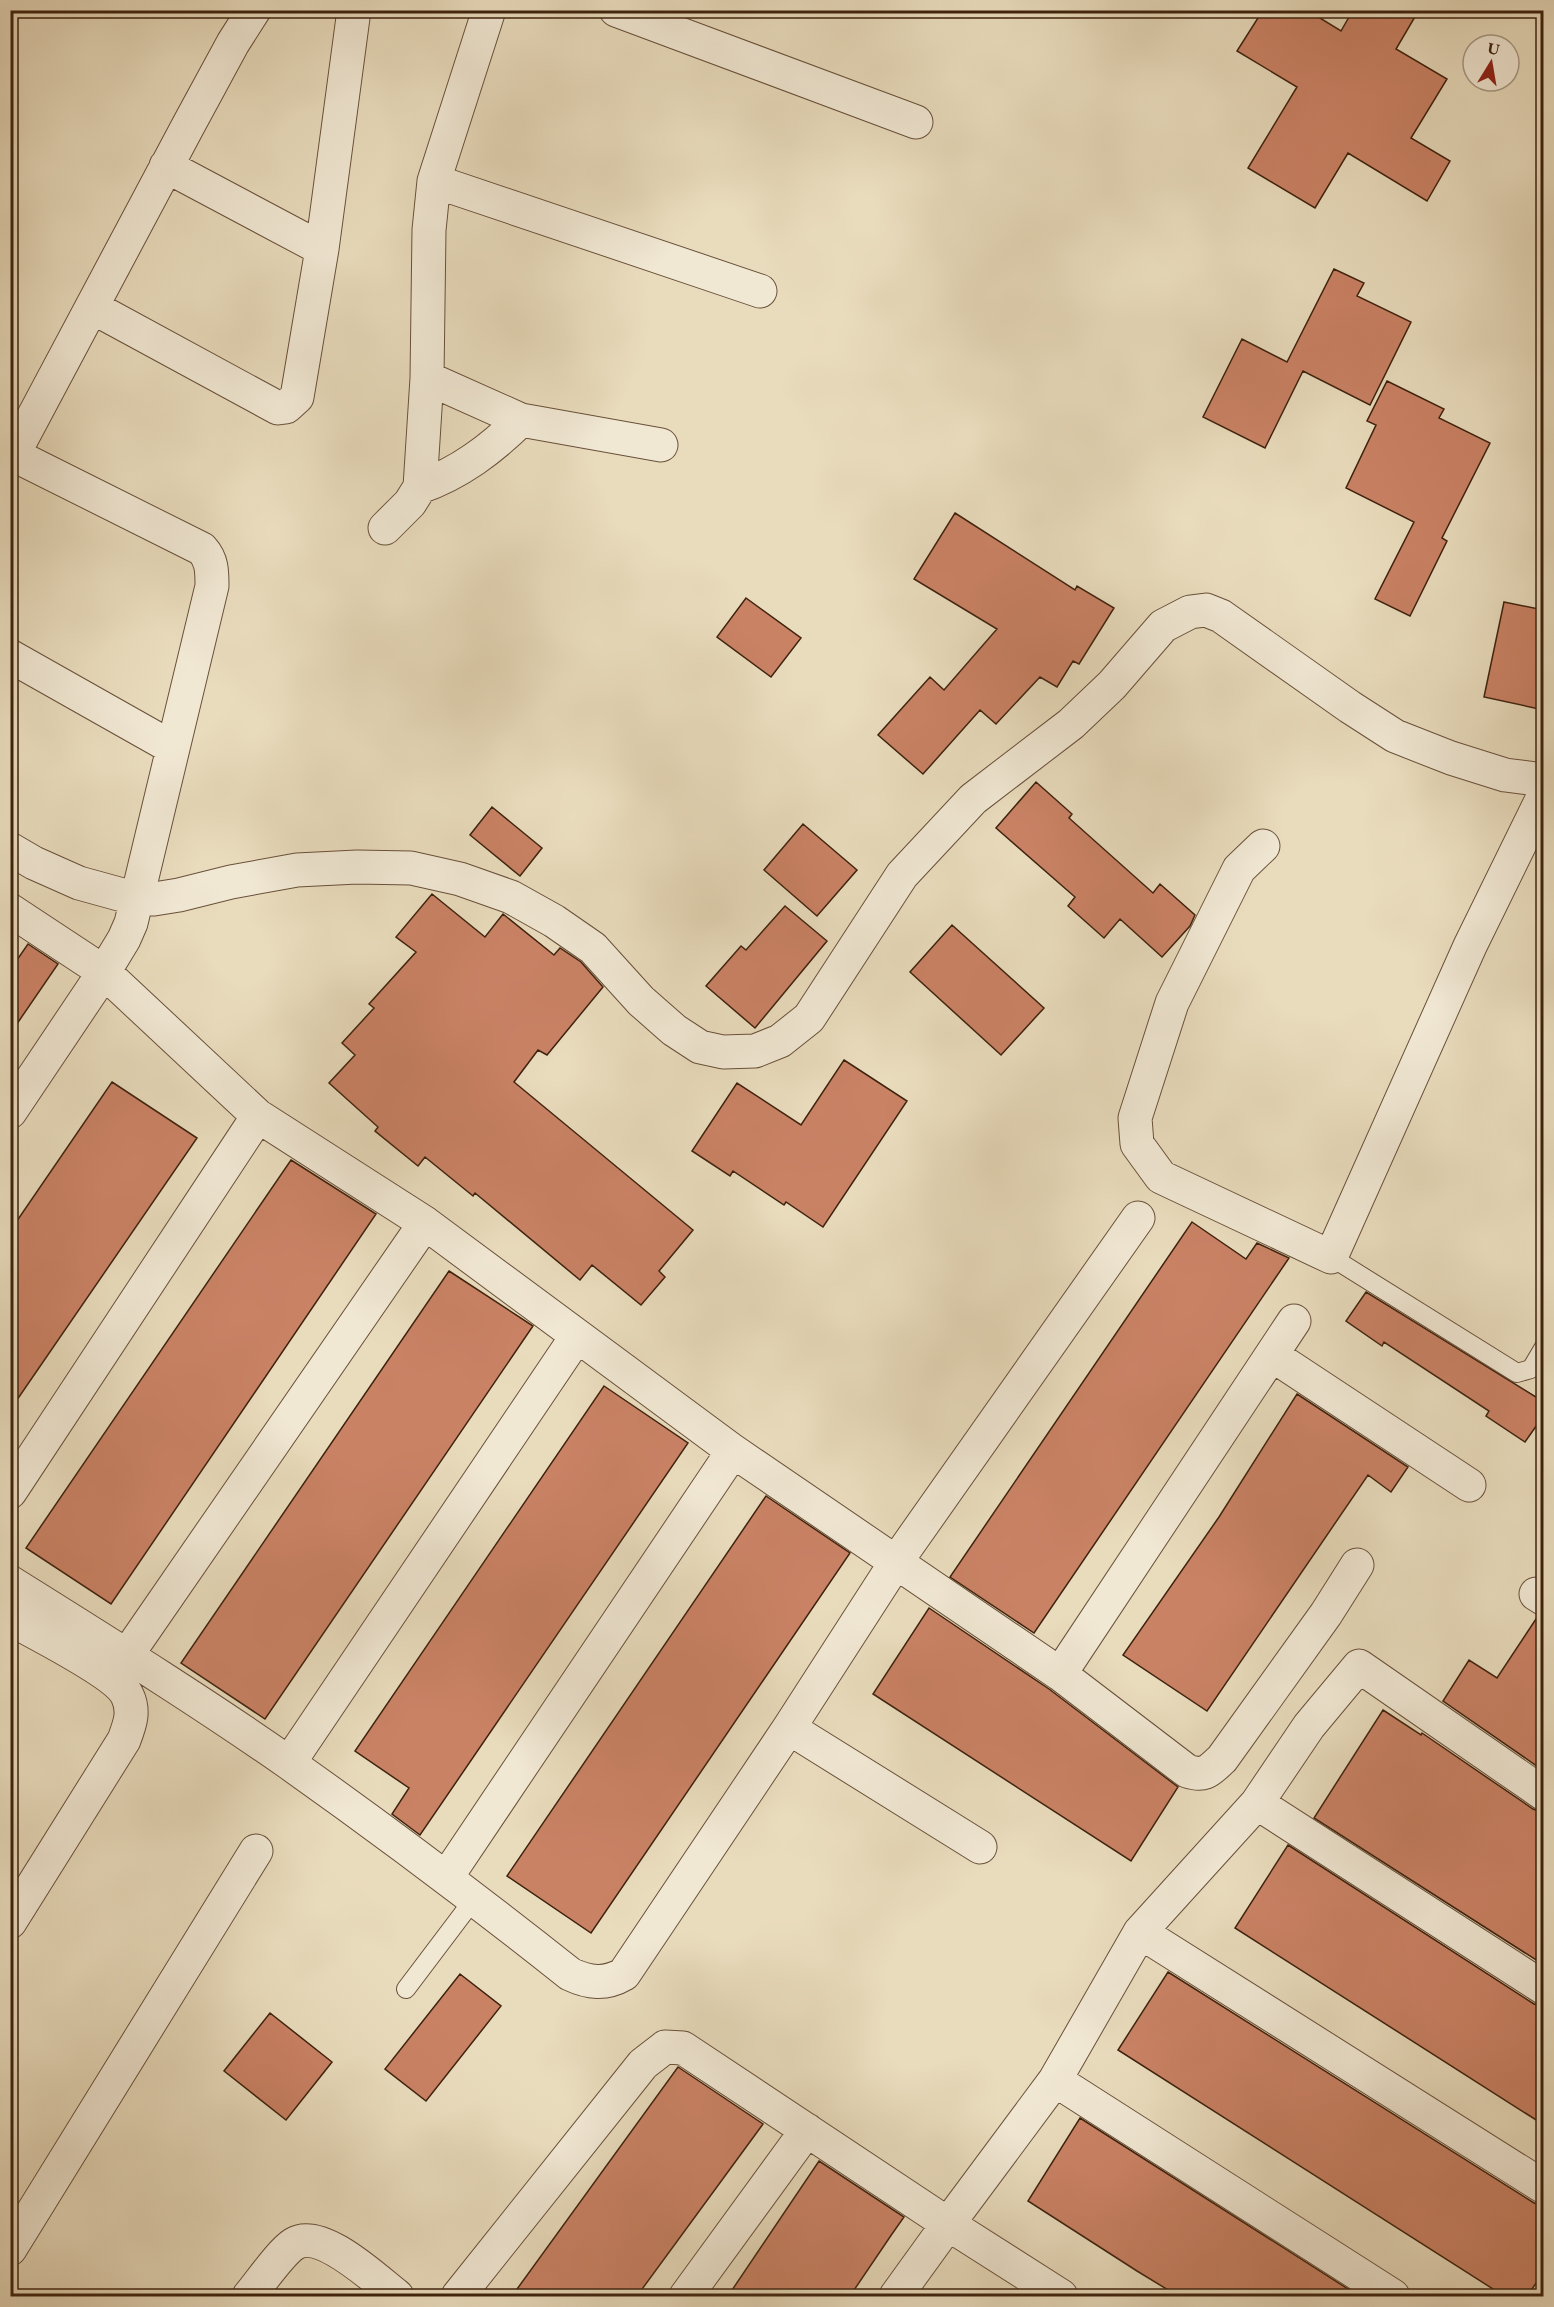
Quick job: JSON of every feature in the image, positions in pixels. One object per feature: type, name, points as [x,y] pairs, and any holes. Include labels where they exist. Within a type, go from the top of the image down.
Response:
[{"type":"street","points":[[10,1112],[124,939],[137,898],[212,586],[212,568],[208,556],[202,549],[12,454],[233,43],[254,10]]},
{"type":"street","points":[[92,307],[270,405],[278,408],[286,407],[297,397],[322,249],[354,10]]},
{"type":"street","points":[[385,528],[410,503],[420,487],[427,378],[429,230],[434,182],[489,10]]},
{"type":"street","points":[[616,10],[916,122]]},
{"type":"street","points":[[166,166],[322,249]]},
{"type":"street","points":[[434,182],[760,291]]},
{"type":"street","points":[[427,378],[521,420],[661,445]]},
{"type":"street","points":[[420,487],[456,471],[493,447],[521,420]]},
{"type":"street","points":[[10,849],[34,863],[79,883],[137,898],[154,899],[179,895],[231,882],[297,870],[357,867],[411,868],[460,879],[511,897],[554,921],[593,948],[641,1001],[674,1030],[700,1047],[723,1052],[755,1051],[780,1041],[809,1018],[902,875],[973,799],[1071,724],[1112,685],[1163,626],[1190,612],[1206,610],[1221,616],[1341,701],[1395,736],[1451,758],[1505,775],[1544,780]]},
{"type":"street","points":[[10,656],[172,748]]},
{"type":"street","points":[[1263,846],[1239,868],[1172,1003],[1135,1118],[1137,1144],[1161,1177],[1331,1257],[1470,946],[1544,795]]},
{"type":"street","points":[[10,910],[104,972],[258,1116],[425,1223],[734,1451],[1060,1674],[1187,1771],[1198,1774],[1209,1771],[1222,1759],[1305,1643],[1357,1565]]},
{"type":"street","points":[[10,1491],[258,1116]]},
{"type":"street","points":[[10,1582],[127,1655],[288,1763],[446,1878],[570,1974],[587,1982],[612,1981],[624,1974],[789,1728],[896,1562],[1138,1218]]},
{"type":"street","points":[[127,1655],[425,1223]]},
{"type":"street","points":[[1060,1674],[1294,1321]]},
{"type":"street","points":[[288,1763],[577,1335]]},
{"type":"street","points":[[1272,1355],[1469,1485]]},
{"type":"street","points":[[446,1878],[734,1451]]},
{"type":"street","points":[[10,1619],[47,1638],[110,1678],[129,1697],[132,1716],[124,1740],[10,1922]]},
{"type":"street","points":[[896,2296],[1055,2080],[1140,1932],[1257,1803],[1308,1726],[1359,1666],[1544,1794]]},
{"type":"street","points":[[789,1728],[980,1847]]},
{"type":"street","points":[[1257,1803],[1544,1988]]},
{"type":"street","points":[[10,2249],[255,1851]]},
{"type":"street","points":[[1140,1932],[1544,2187]]},
{"type":"street","points":[[458,2296],[643,2064],[665,2047],[683,2048],[1061,2296]]},
{"type":"street","points":[[1055,2080],[1393,2296]]},
{"type":"street","points":[[686,2296],[807,2130]]},
{"type":"street","points":[[249,2296],[292,2245],[308,2240],[330,2246],[397,2296]]},
{"type":"lane","points":[[1331,1257],[1516,1372],[1531,1370],[1544,1347]]},
{"type":"lane","points":[[406,1989],[474,1899]]},
{"type":"building","points":[[1263,10],[1307,10],[1341,31],[1353,10],[1419,10],[1396,49],[1447,79],[1411,138],[1450,161],[1427,201],[1348,153],[1315,208],[1248,168],[1297,87],[1237,51]]},
{"type":"building","points":[[1334,269],[1364,283],[1357,296],[1411,322],[1370,405],[1303,371],[1265,448],[1203,417],[1242,339],[1287,362]]},
{"type":"building","points":[[1387,381],[1444,409],[1439,418],[1490,443],[1442,538],[1447,541],[1410,616],[1375,599],[1414,522],[1346,488],[1376,425],[1367,421]]},
{"type":"building","points":[[955,513],[1075,590],[1077,586],[1114,608],[1079,664],[1073,661],[1057,687],[1040,677],[996,724],[980,710],[923,774],[878,735],[930,677],[944,690],[997,629],[914,579]]},
{"type":"building","points":[[746,598],[801,638],[771,677],[717,637]]},
{"type":"building","points":[[1504,602],[1544,610],[1544,710],[1484,697]]},
{"type":"building","points":[[1036,782],[1072,814],[1069,818],[1153,893],[1160,884],[1195,915],[1190,926],[1162,957],[1120,919],[1104,938],[1068,906],[1075,897],[996,828]]},
{"type":"building","points":[[492,807],[542,848],[520,876],[470,835]]},
{"type":"building","points":[[803,824],[857,870],[817,916],[764,870]]},
{"type":"building","points":[[432,894],[485,937],[503,914],[554,955],[560,948],[581,962],[603,987],[547,1055],[538,1050],[514,1082],[693,1230],[659,1271],[665,1277],[641,1305],[592,1265],[580,1280],[475,1193],[473,1196],[425,1157],[418,1166],[375,1131],[378,1127],[329,1083],[355,1055],[342,1043],[374,1008],[369,1004],[416,952],[396,937]]},
{"type":"building","points":[[785,906],[827,941],[755,1028],[706,986],[741,946],[746,950]]},
{"type":"building","points":[[952,925],[1044,1008],[1001,1055],[910,972]]},
{"type":"building","points":[[28,944],[58,964],[10,1034],[10,970]]},
{"type":"building","points":[[844,1060],[907,1101],[823,1227],[786,1202],[784,1205],[733,1171],[730,1176],[692,1151],[737,1083],[801,1125]]},
{"type":"building","points":[[112,1082],[197,1138],[10,1410],[10,1231]]},
{"type":"building","points":[[291,1160],[376,1214],[111,1604],[26,1548]]},
{"type":"building","points":[[1192,1222],[1246,1259],[1257,1243],[1289,1258],[1034,1633],[950,1577]]},
{"type":"building","points":[[449,1271],[533,1326],[265,1719],[181,1663]]},
{"type":"building","points":[[1366,1292],[1544,1402],[1544,1415],[1525,1442],[1486,1416],[1489,1411],[1384,1342],[1382,1346],[1346,1321]]},
{"type":"building","points":[[604,1386],[688,1443],[420,1835],[392,1814],[409,1788],[355,1751]]},
{"type":"building","points":[[1297,1394],[1408,1467],[1391,1492],[1368,1475],[1207,1711],[1123,1655],[1219,1517]]},
{"type":"building","points":[[766,1496],[850,1553],[591,1933],[507,1876]]},
{"type":"building","points":[[929,1608],[1049,1689],[1178,1787],[1131,1861],[873,1694]]},
{"type":"building","points":[[1538,1616],[1544,1618],[1544,1771],[1443,1701],[1469,1660],[1497,1678]]},
{"type":"building","points":[[1383,1710],[1421,1735],[1422,1733],[1533,1809],[1544,1813],[1544,1965],[1314,1818]]},
{"type":"building","points":[[1288,1845],[1534,2004],[1544,2007],[1544,2125],[1235,1928]]},
{"type":"building","points":[[1168,1972],[1534,2203],[1544,2206],[1544,2272],[1527,2296],[1504,2296],[1118,2050]]},
{"type":"building","points":[[460,1974],[501,2006],[426,2101],[385,2069]]},
{"type":"building","points":[[270,2013],[332,2062],[286,2120],[224,2071]]},
{"type":"building","points":[[678,2067],[763,2124],[637,2296],[512,2296]]},
{"type":"building","points":[[1080,2118],[1359,2296],[1178,2296],[1137,2271],[1028,2201]]},
{"type":"building","points":[[819,2161],[904,2217],[850,2296],[728,2296]]}]
